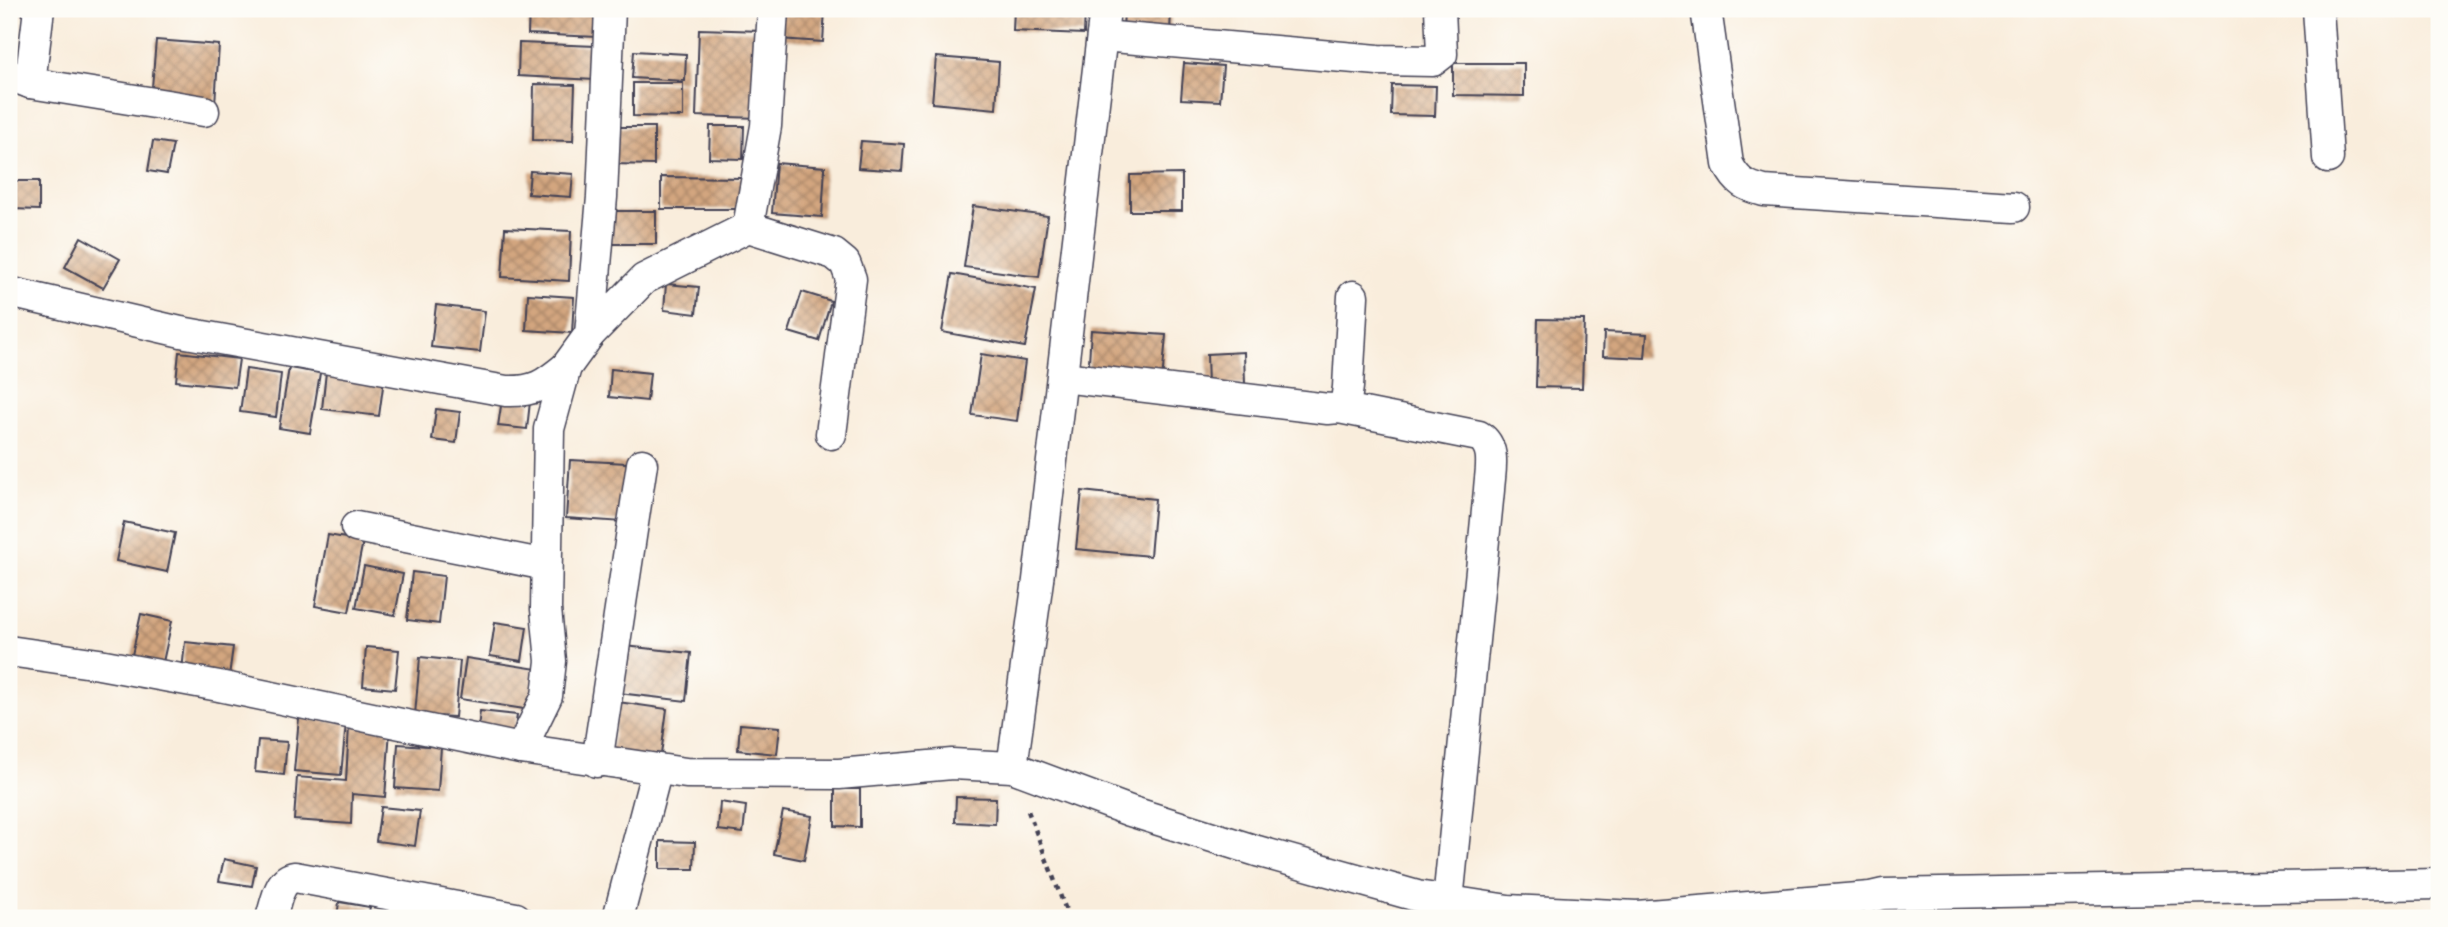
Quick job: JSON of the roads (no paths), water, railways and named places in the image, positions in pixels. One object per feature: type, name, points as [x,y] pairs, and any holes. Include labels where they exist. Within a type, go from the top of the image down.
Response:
[{"type":"street","points":[[39,9],[19,79],[204,111]]},
{"type":"street","points":[[590,334],[602,198],[610,9]]},
{"type":"street","points":[[748,227],[766,126],[774,9]]},
{"type":"street","points":[[1012,767],[1038,580],[1104,22],[1271,52],[1433,61],[1442,54],[1440,9]]},
{"type":"street","points":[[1706,9],[1728,164],[1734,177],[1745,186],[1764,191],[2014,207]]},
{"type":"street","points":[[2318,9],[2328,158]]},
{"type":"street","points":[[9,292],[181,332],[506,391],[525,392],[543,386],[566,368],[590,334],[645,279],[748,227],[834,254],[845,263],[851,279],[831,434]]},
{"type":"street","points":[[1339,408],[1346,401],[1348,387],[1353,296]]},
{"type":"street","points":[[521,749],[547,696],[551,661],[547,609],[549,429],[566,368]]},
{"type":"street","points":[[1063,377],[1328,409],[1339,408],[1479,436],[1487,441],[1491,451],[1489,490],[1448,901]]},
{"type":"street","points":[[597,762],[642,464]]},
{"type":"street","points":[[356,527],[547,565]]},
{"type":"street","points":[[9,651],[219,686],[521,749],[686,773],[839,774],[952,764],[1012,767],[1130,811],[1257,850],[1417,895],[1508,910],[1637,916],[1882,894],[2439,884]]},
{"type":"street","points":[[618,918],[657,769]]},
{"type":"street","points":[[271,918],[283,882],[295,877],[516,918]]}]
